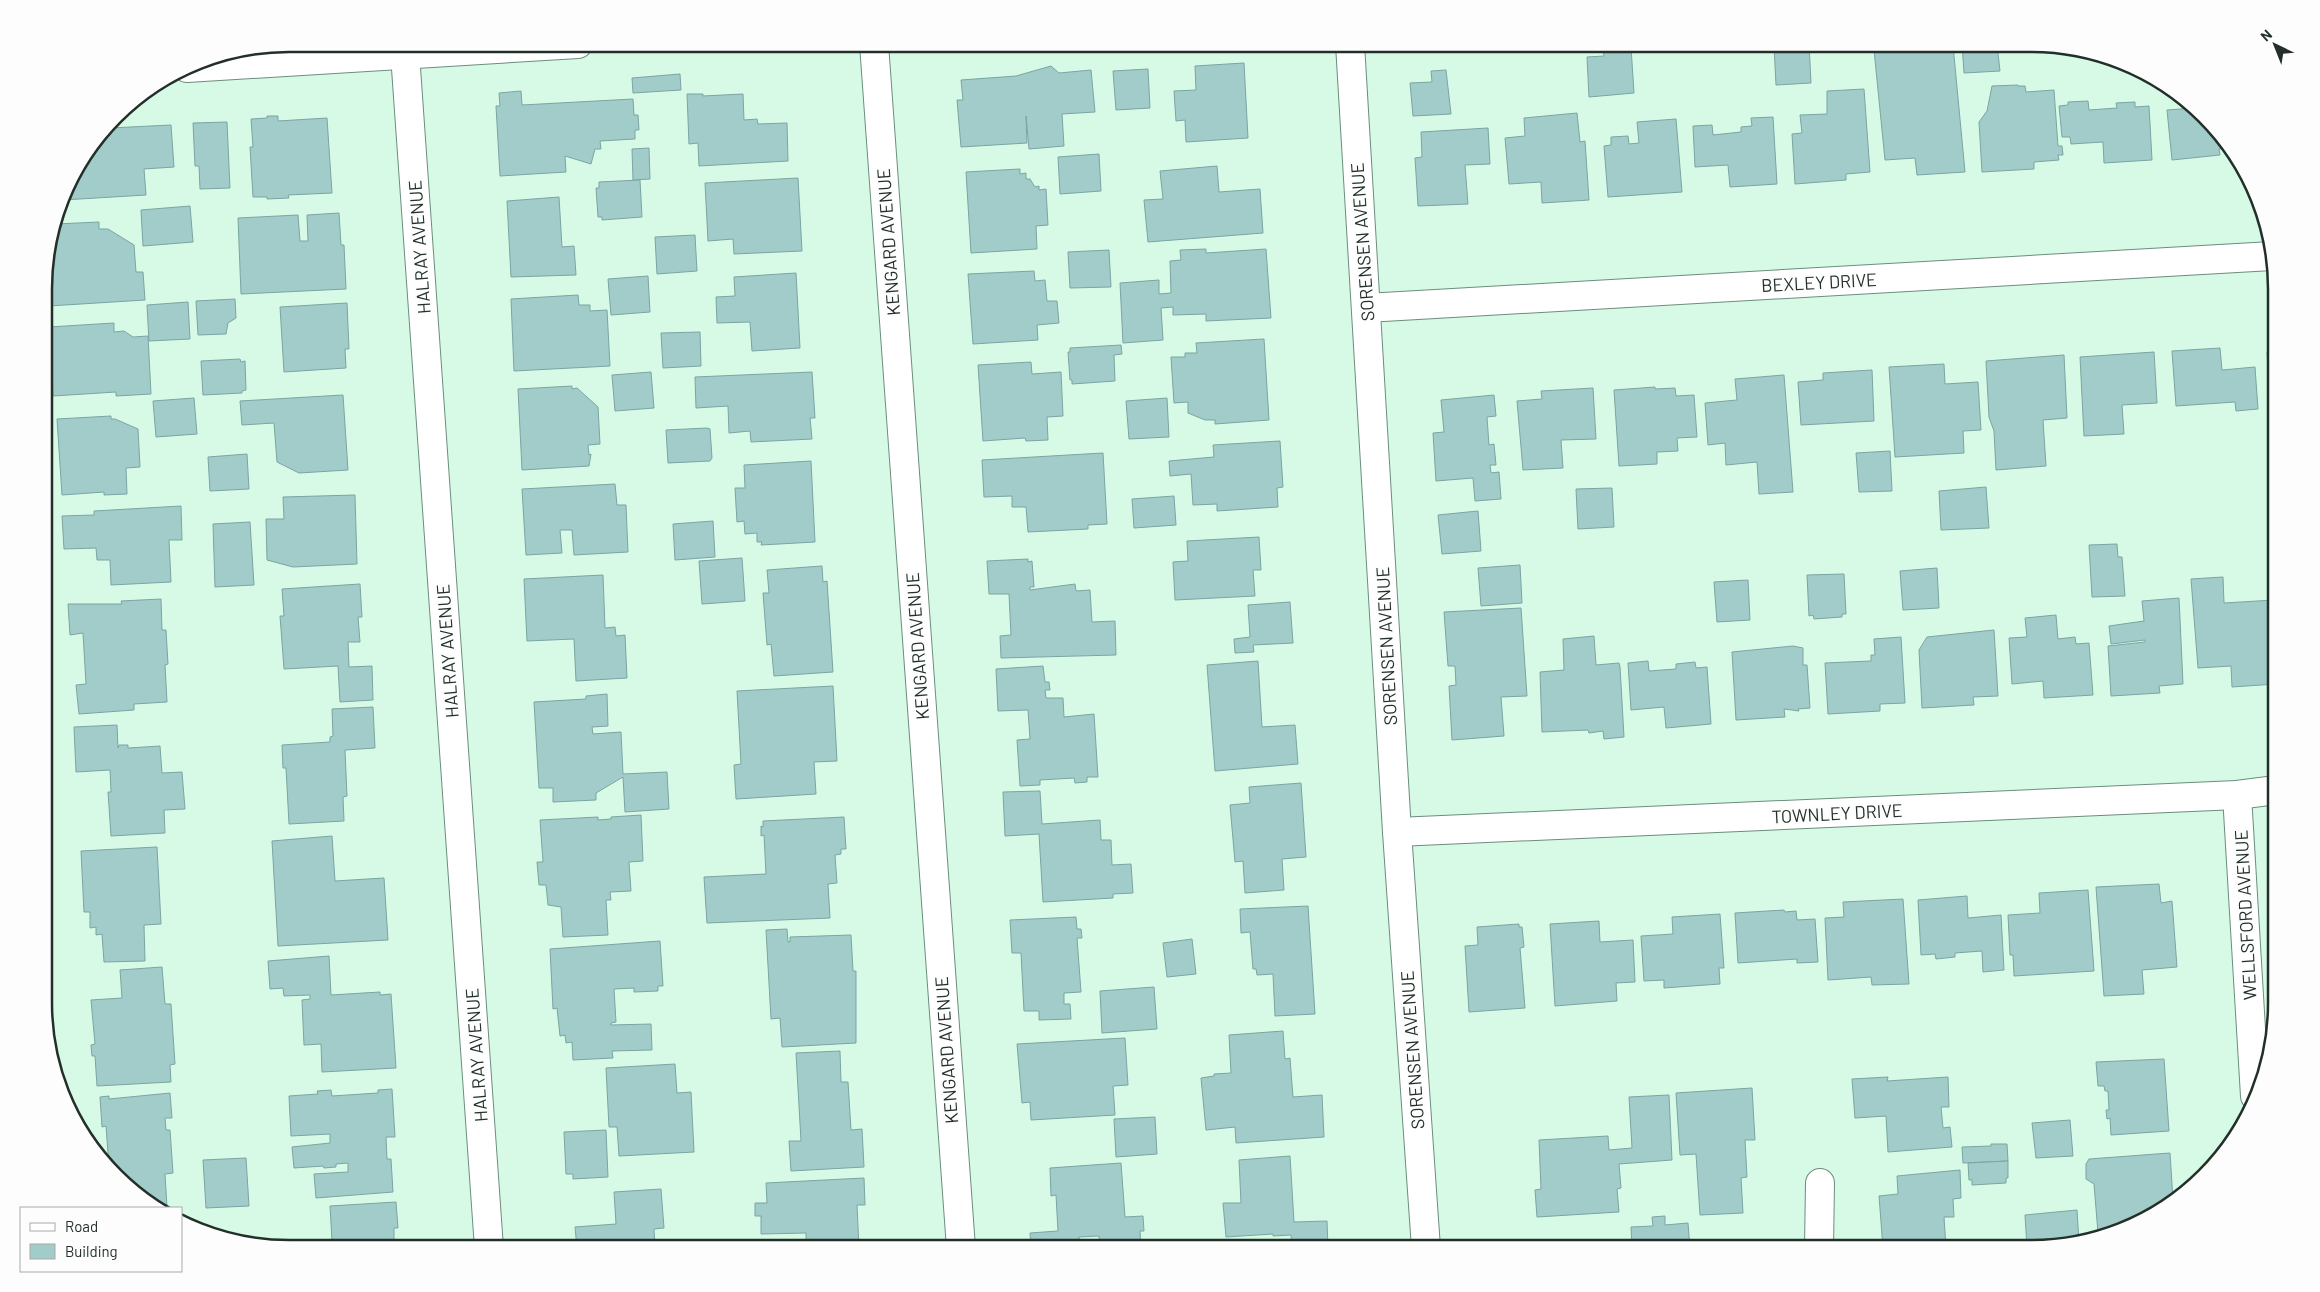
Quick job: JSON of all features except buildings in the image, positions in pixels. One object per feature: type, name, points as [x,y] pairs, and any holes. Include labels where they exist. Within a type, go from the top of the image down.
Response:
[{"type":"street","points":[[210,67],[440,52]]},
{"type":"street","name":"KENGARD AVENUE","points":[[875,52],[959,1240]]},
{"type":"street","name":"SORENSEN AVENUE","points":[[1350,52],[1397,832],[1425,1240]]},
{"type":"street","name":"HALRAY AVENUE","points":[[405,54],[488,1240]]},
{"type":"street","name":"BEXLEY DRIVE","points":[[1366,308],[2265,256]]},
{"type":"street","name":"TOWNLEY DRIVE","points":[[1397,832],[2237,795],[2268,791]]},
{"type":"street","name":"WELLSFORD AVENUE","points":[[2237,795],[2255,1078]]},
{"type":"street","points":[[1819,1240],[1820,1184]]}]
